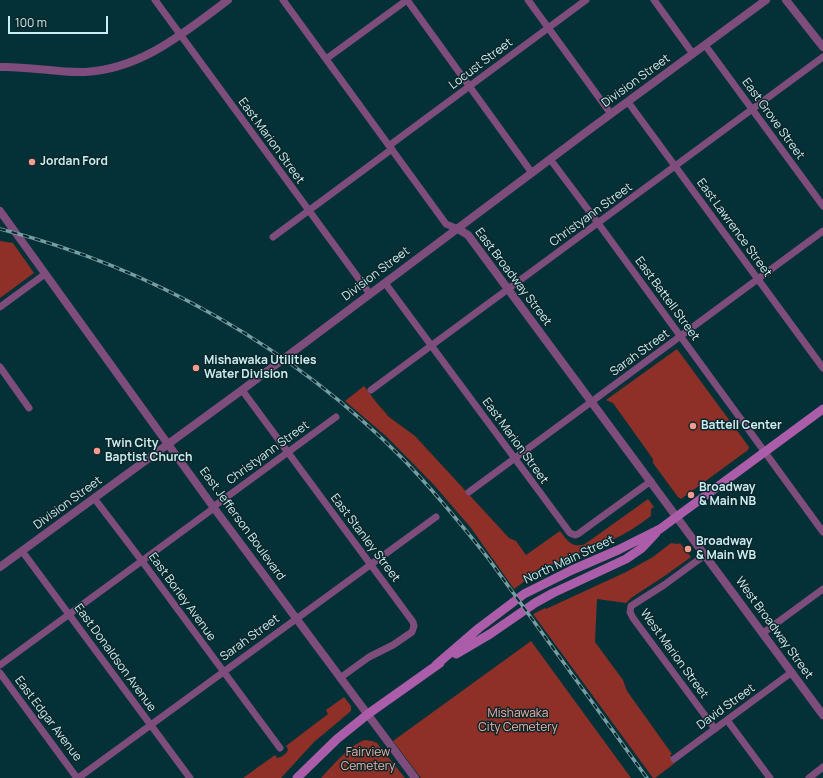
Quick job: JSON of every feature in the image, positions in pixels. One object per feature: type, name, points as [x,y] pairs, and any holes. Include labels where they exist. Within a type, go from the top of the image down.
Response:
[{"type":"main road","name":"North Main Street","points":[[436,665],[490,634],[535,603],[626,559],[642,548],[660,529],[677,516],[823,409]]},
{"type":"main road","name":"North Main Street","points":[[297,778],[337,739],[368,714],[436,665],[479,628],[524,594],[660,529]]},
{"type":"street","name":"East Marion Street","points":[[155,0],[370,294]]},
{"type":"street","points":[[0,67],[68,72],[99,70],[129,63],[147,56],[180,35],[228,0]]},
{"type":"street","name":"East Broadway Street","points":[[283,0],[446,224],[468,235],[677,516]]},
{"type":"street","points":[[326,59],[407,0],[532,173]]},
{"type":"street","points":[[528,0],[611,114]]},
{"type":"street","name":"Locust Street","points":[[273,236],[308,211],[469,86],[586,0]]},
{"type":"street","points":[[654,0],[693,54]]},
{"type":"street","name":"Division Street","points":[[0,567],[242,390],[766,0]]},
{"type":"street","points":[[786,0],[823,47]]},
{"type":"street","name":"East Grove Street","points":[[705,45],[823,206]]},
{"type":"street","name":"Christyann Street","points":[[371,390],[823,57]]},
{"type":"street","name":"East Lawrence Street","points":[[628,102],[823,368]]},
{"type":"street","name":"East Battell Street","points":[[550,160],[598,223],[823,532]]},
{"type":"street","name":"East Jefferson Boulevard","points":[[0,211],[214,507],[415,778]]},
{"type":"street","name":"Sarah Street","points":[[469,492],[823,231]]},
{"type":"street","points":[[0,307],[45,274]]},
{"type":"street","name":"East Marion Street","points":[[385,283],[562,524],[572,535],[578,534],[651,481]]},
{"type":"street","points":[[0,367],[29,408]]},
{"type":"street","name":"East Stanley Street","points":[[242,390],[410,617],[414,626],[412,632],[393,645],[369,657],[340,678]]},
{"type":"street","name":"Christyann Street","points":[[0,665],[336,417]]},
{"type":"street","name":"East Borley Avenue","points":[[94,498],[280,748]]},
{"type":"street","name":"West Broadway Street","points":[[677,516],[823,715]]},
{"type":"street","name":"Sarah Street","points":[[78,778],[436,517]]},
{"type":"street","name":"East Donaldson Avenue","points":[[22,551],[190,778]]},
{"type":"street","name":"West Marion Street","points":[[705,555],[664,585],[636,602],[631,606],[630,612],[715,729]]},
{"type":"street","points":[[763,634],[823,589]]},
{"type":"street","name":"David Street","points":[[674,759],[792,672]]},
{"type":"street","name":"East Edgar Avenue","points":[[0,673],[78,778]]},
{"type":"street","points":[[727,720],[770,778]]},
{"type":"street","points":[[809,778],[823,767]]},
{"type":"green space","points":[[0,241],[13,243],[34,273],[0,298]]},
{"type":"green space","points":[[677,349],[749,447],[748,450],[681,499],[653,463],[653,459],[613,403],[606,400]]},
{"type":"green space","points":[[364,386],[389,417],[415,436],[509,538],[516,541],[526,555],[560,531],[570,543],[577,545],[585,544],[648,499],[654,507],[651,509],[651,516],[619,537],[558,562],[536,573],[525,579],[525,581],[514,589],[471,528],[434,485],[387,437],[345,401]]},
{"type":"green space","points":[[671,543],[680,543],[691,557],[626,603],[597,599],[595,642],[623,680],[627,691],[672,754],[670,755],[675,763],[653,778],[533,614],[626,572],[653,557]]},
{"type":"green space","name":"Mishawaka City Cemetery","points":[[531,641],[631,778],[421,778],[393,741]]},
{"type":"green space","points":[[344,697],[351,706],[351,711],[314,742],[281,778],[243,778],[275,755],[277,758],[284,755],[288,749],[286,746],[328,714],[326,710]]},
{"type":"green space","name":"Fairview Cemetery","points":[[365,740],[377,743],[405,778],[321,778],[347,751]]},
{"type":"railway","points":[[0,229],[56,246],[112,266],[165,290],[217,317],[267,348],[315,382],[360,419],[403,459],[447,507],[488,558],[647,778]]},
{"type":"place","name":"Jordan Ford","points":[[32,162]]},
{"type":"place","name":"Mishawaka Utilities Water Division","points":[[196,368]]},
{"type":"place","name":"Battell Center","points":[[693,426]]},
{"type":"place","name":"Twin City Baptist Church","points":[[97,451]]},
{"type":"place","name":"Broadway & Main NB","points":[[691,495]]},
{"type":"place","name":"Broadway & Main WB","points":[[688,549]]}]
